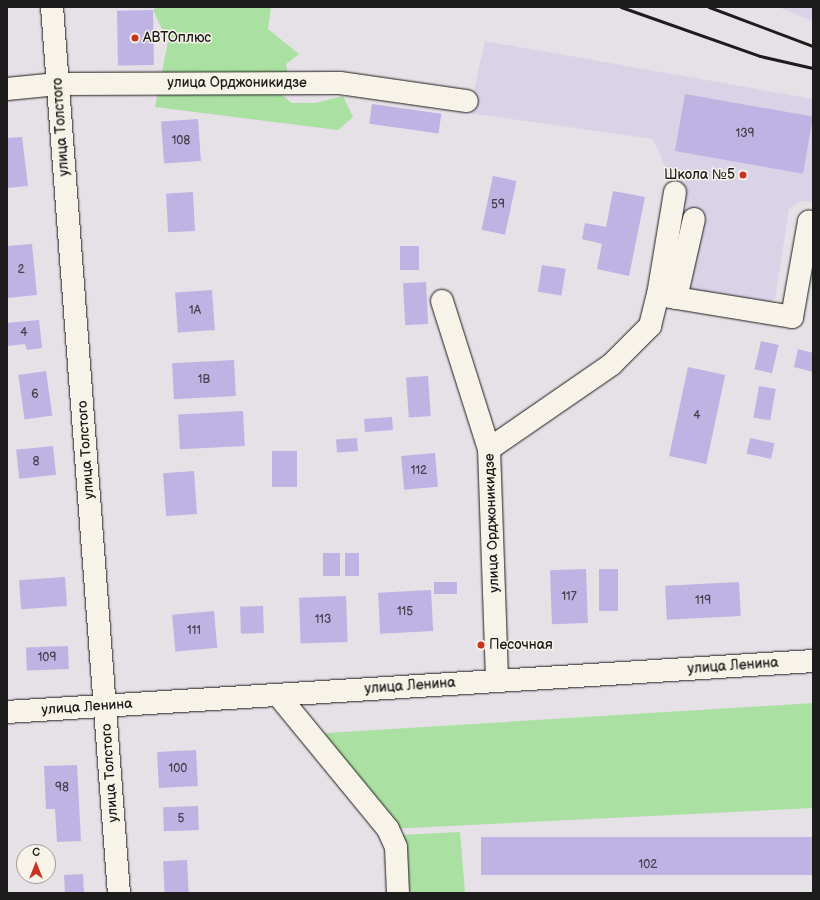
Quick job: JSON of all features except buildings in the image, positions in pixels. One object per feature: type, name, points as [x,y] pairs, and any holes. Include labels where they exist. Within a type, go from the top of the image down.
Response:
[{"type":"street","name":"улица Толстого","points":[[52,7],[119,893]]},
{"type":"street","name":"улица Орджоникидзе","points":[[7,89],[58,84],[340,83],[467,101]]},
{"type":"street","points":[[667,296],[675,192]]},
{"type":"street","points":[[490,449],[612,364],[650,326],[667,296],[694,219]]},
{"type":"street","points":[[667,296],[792,317],[809,222],[813,222]]},
{"type":"street","name":"улица Орджоникидзе","points":[[442,301],[490,449],[498,681]]},
{"type":"street","name":"улица Ленина","points":[[7,712],[813,661]]},
{"type":"street","points":[[278,695],[388,829],[396,847],[398,893]]},
{"type":"shaded area","points":[[778,7],[813,7],[813,21]]},
{"type":"shaded area","name":"Школа №5","points":[[485,41],[813,99],[813,202],[801,201],[789,209],[775,298],[762,308],[665,290],[680,184],[665,166],[653,139],[469,113]]},
{"type":"green space","points":[[157,7],[271,7],[268,29],[299,54],[286,64],[289,82],[278,92],[292,103],[315,103],[343,96],[353,117],[338,130],[155,107],[168,42],[153,10]]},
{"type":"green space","points":[[813,703],[813,808],[388,829],[310,734]]},
{"type":"green space","points":[[460,832],[465,893],[412,893],[406,886],[401,835]]},
{"type":"railway","points":[[621,7],[760,56],[813,68]]},
{"type":"railway","points":[[709,7],[813,46]]},
{"type":"place","name":"АВТОплюс","points":[[135,38]]},
{"type":"place","name":"Школа №5","points":[[743,175]]},
{"type":"place","name":"Песочная","points":[[481,645]]}]
